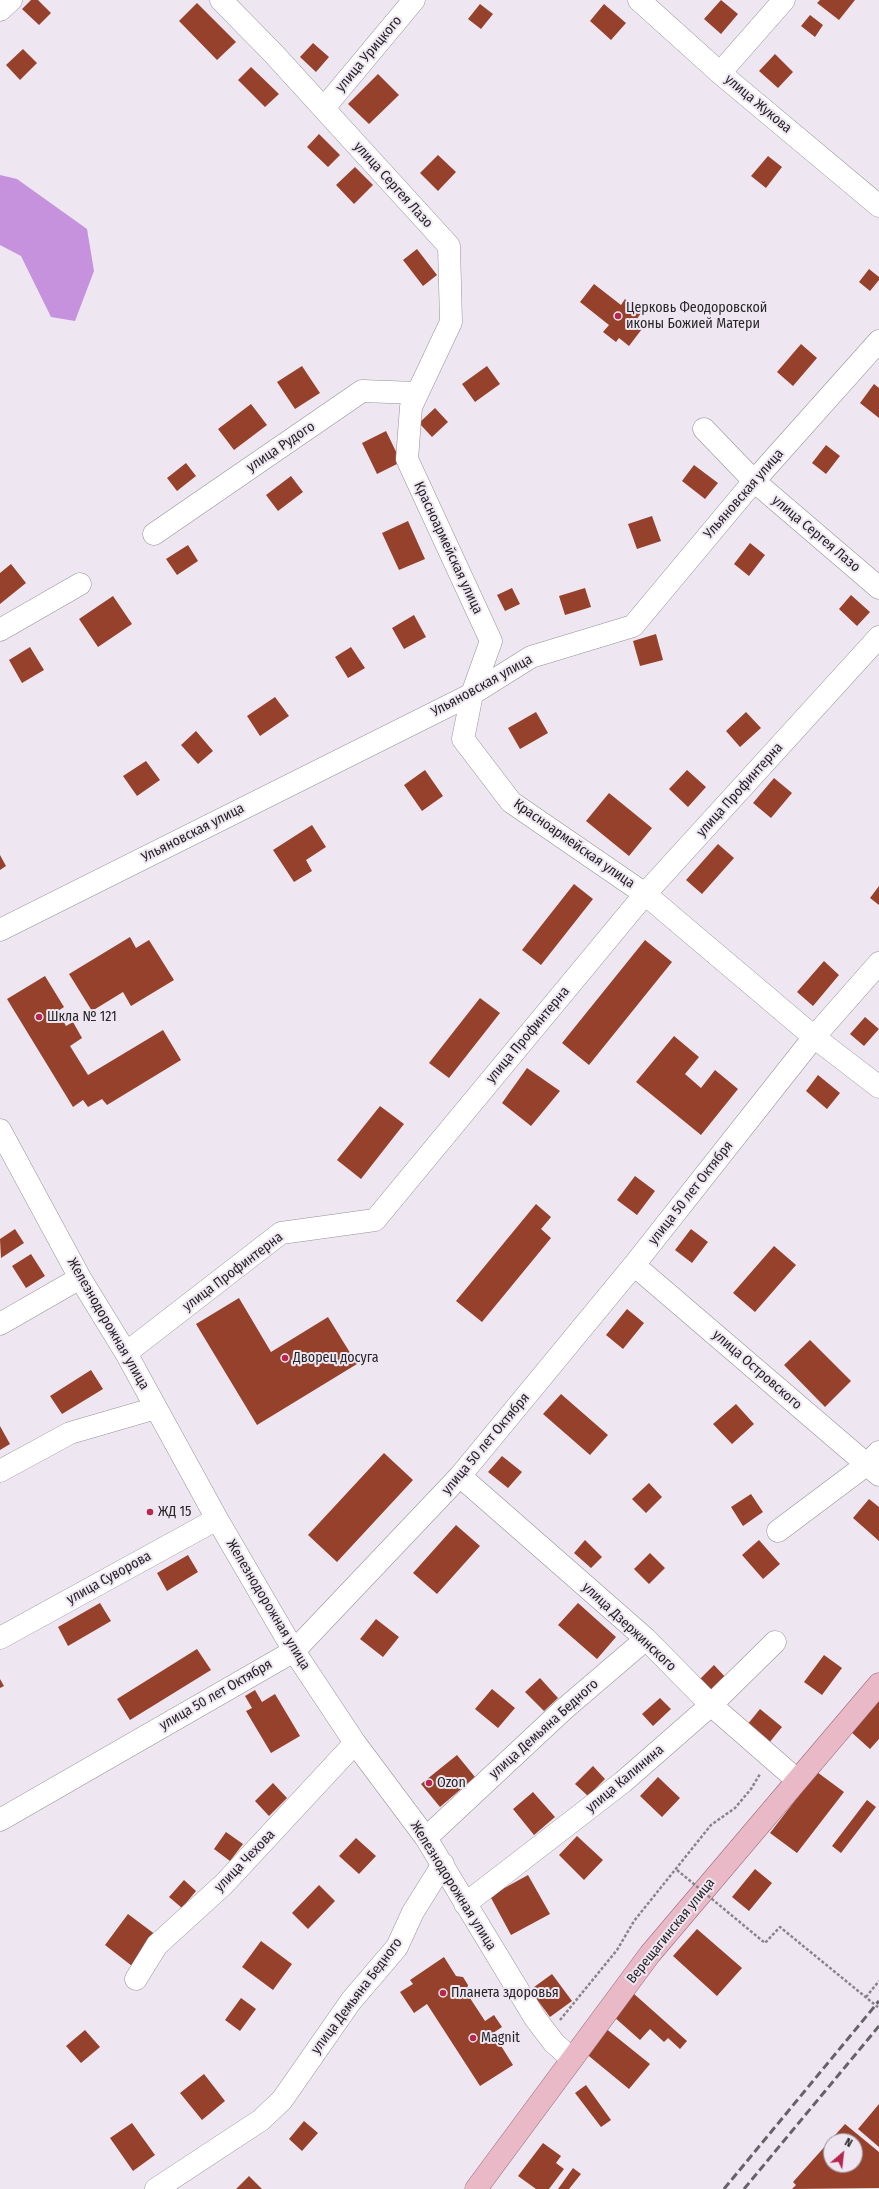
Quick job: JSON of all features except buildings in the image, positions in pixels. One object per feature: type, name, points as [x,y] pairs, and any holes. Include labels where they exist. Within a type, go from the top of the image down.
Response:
[{"type":"main road","name":"Верещагинская улица","points":[[476,2189],[571,2058],[650,1954],[879,1684]]},
{"type":"street","points":[[0,10],[12,0]]},
{"type":"street","name":"улица Сергея Лазо","points":[[221,0],[274,52],[449,246],[451,322],[414,400]]},
{"type":"street","name":"улица Урицкого","points":[[324,108],[414,0]]},
{"type":"street","name":"улица Жукова","points":[[639,0],[720,73],[879,206]]},
{"type":"street","points":[[720,73],[784,0]]},
{"type":"street","name":"Ульяновская улица","points":[[0,930],[472,694],[531,658],[633,626],[754,481],[879,341]]},
{"type":"street","name":"улица Рудого","points":[[154,534],[362,391],[414,400]]},
{"type":"street","name":"Красноармейская улица","points":[[414,400],[407,459],[491,641],[472,694],[463,740],[512,802],[645,894],[814,1037],[879,1086]]},
{"type":"street","name":"улица Сергея Лазо","points":[[704,429],[754,481],[879,588]]},
{"type":"street","points":[[0,630],[80,584]]},
{"type":"street","name":"улица Профинтерна","points":[[126,1352],[281,1233],[375,1220],[645,894],[879,637]]},
{"type":"street","name":"улица 50 лет Октября","points":[[0,1820],[294,1651],[460,1476],[634,1265],[814,1037],[879,963]]},
{"type":"street","name":"Железнодорожная улица","points":[[0,1130],[80,1278],[126,1352],[217,1519],[294,1651],[355,1743],[426,1838],[535,2018],[554,2043],[571,2058]]},
{"type":"street","name":"улица Островского","points":[[634,1265],[875,1464]]},
{"type":"street","points":[[0,1324],[80,1278]]},
{"type":"street","points":[[0,1471],[70,1433],[156,1408]]},
{"type":"street","points":[[778,1531],[875,1464]]},
{"type":"street","name":"улица Дзержинского","points":[[460,1476],[646,1639],[711,1705],[797,1780]]},
{"type":"street","name":"улица Суворова","points":[[0,1638],[217,1519]]},
{"type":"street","name":"улица Демьяна Бедного","points":[[426,1838],[562,1710],[646,1639]]},
{"type":"street","name":"улица Калинина","points":[[466,1904],[624,1782],[711,1705],[775,1642]]},
{"type":"street","name":"улица Чехова","points":[[136,1979],[157,1945],[224,1884],[355,1743]]},
{"type":"street","name":"улица Демьяна Бедного","points":[[156,2189],[261,2120],[282,2100],[351,2001],[397,1947],[413,1912],[443,1864]]},
{"type":"path","points":[[535,2018],[555,2022],[564,2016],[617,1950],[634,1921],[677,1870],[711,1825],[735,1808],[751,1789],[769,1756]]},
{"type":"path","points":[[677,1870],[765,1943],[780,1927],[879,2008]]},
{"type":"path","points":[[866,1997],[879,1981]]},
{"type":"shaded area","points":[[0,175],[17,179],[87,229],[94,271],[75,321],[51,317],[21,256],[0,245]]},
{"type":"railway","points":[[724,2189],[879,2001]]},
{"type":"railway","points":[[744,2189],[879,2026]]},
{"type":"place","name":"Церковь Феодоровской иконы Божией Матери","points":[[618,316]]},
{"type":"place","name":"Шкла № 121","points":[[39,1017]]},
{"type":"place","name":"Дворец досуга","points":[[285,1358]]},
{"type":"place","name":"ЖД 15","points":[[150,1512]]},
{"type":"place","name":"Ozon","points":[[429,1783]]},
{"type":"place","name":"Планета здоровья","points":[[443,1993]]},
{"type":"place","name":"Magnit","points":[[473,2038]]}]
